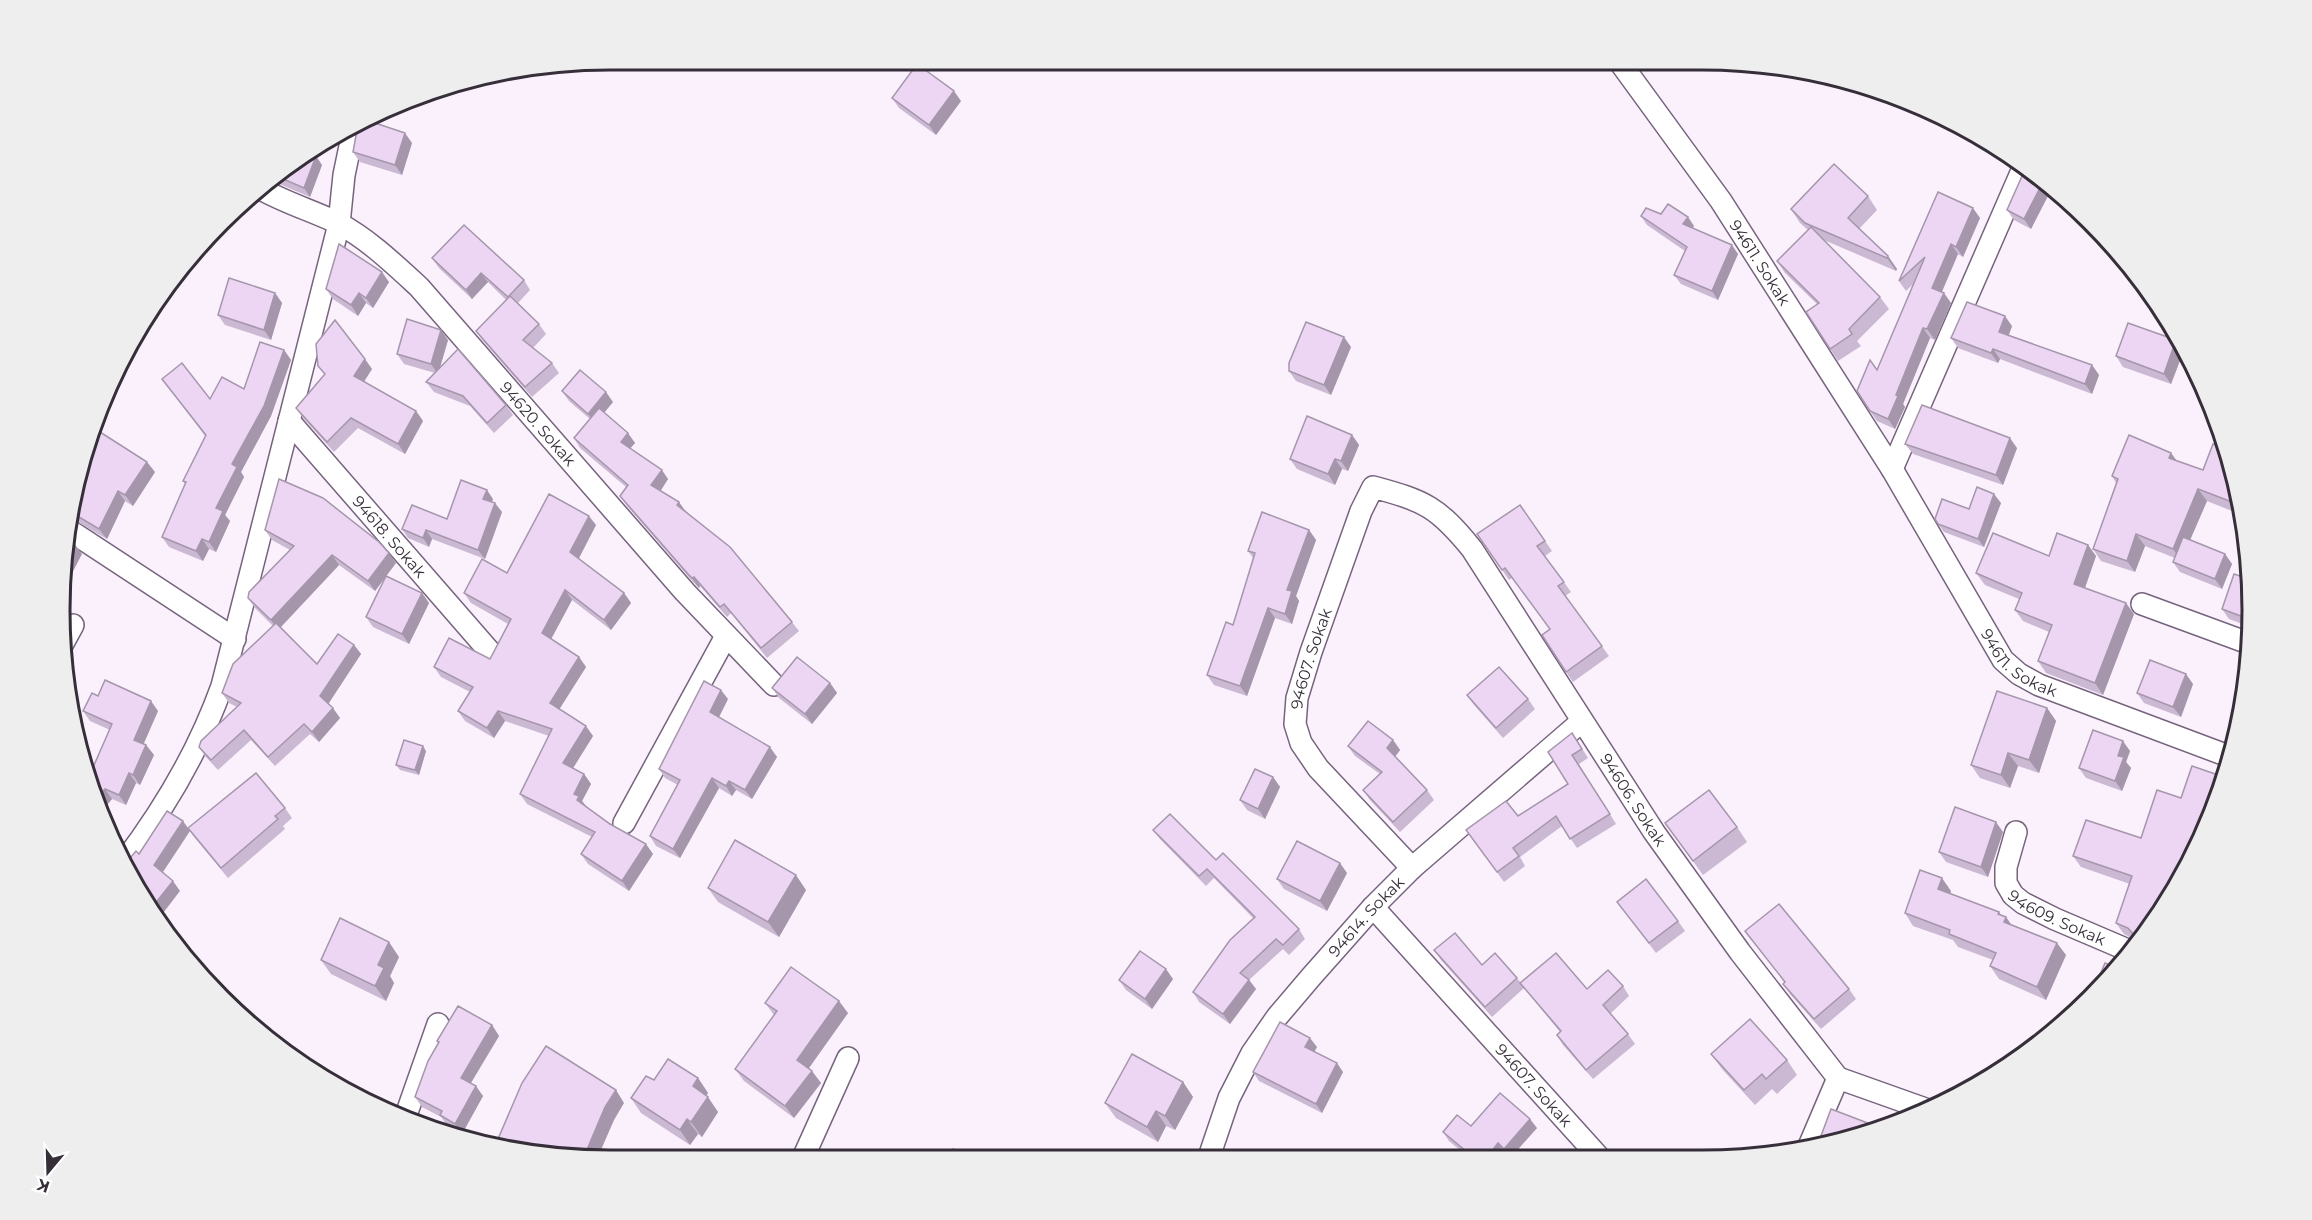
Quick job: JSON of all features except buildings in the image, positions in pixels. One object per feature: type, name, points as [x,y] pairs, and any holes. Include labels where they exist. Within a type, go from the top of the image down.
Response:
[{"type":"street","name":"94611. Sokak","points":[[1625,70],[1721,201],[1892,469],[2003,660],[2019,674],[2062,694],[2222,754]]},
{"type":"street","points":[[129,855],[156,818],[188,764],[209,721],[235,639],[339,224],[344,175],[352,136]]},
{"type":"street","points":[[1892,469],[2020,175]]},
{"type":"street","name":"94620. Sokak","points":[[268,193],[339,224],[375,249],[419,287],[685,592],[774,685]]},
{"type":"street","name":"94618. Sokak","points":[[289,421],[491,653]]},
{"type":"street","name":"94606. Sokak","points":[[1373,488],[1406,496],[1431,507],[1452,524],[1472,549],[1581,722],[1691,886],[1839,1078]]},
{"type":"street","name":"94607. Sokak","points":[[1373,488],[1361,511],[1311,652],[1297,698],[1295,724],[1301,743],[1318,768],[1412,868]]},
{"type":"street","points":[[76,535],[235,639]]},
{"type":"street","points":[[2142,604],[2240,640]]},
{"type":"street","points":[[71,629],[73,625]]},
{"type":"street","points":[[624,823],[726,636]]},
{"type":"street","name":"94614. Sokak","points":[[1211,1150],[1229,1098],[1252,1053],[1277,1017],[1373,907],[1412,868],[1581,722]]},
{"type":"street","name":"94609. Sokak","points":[[2016,832],[2006,867],[2006,884],[2013,895],[2023,903],[2047,915],[2122,948]]},
{"type":"street","name":"94607. Sokak","points":[[1373,907],[1593,1150]]},
{"type":"street","points":[[408,1110],[438,1024]]},
{"type":"street","points":[[807,1150],[848,1058]]},
{"type":"street","points":[[1813,1138],[1839,1078],[1915,1105]]}]
